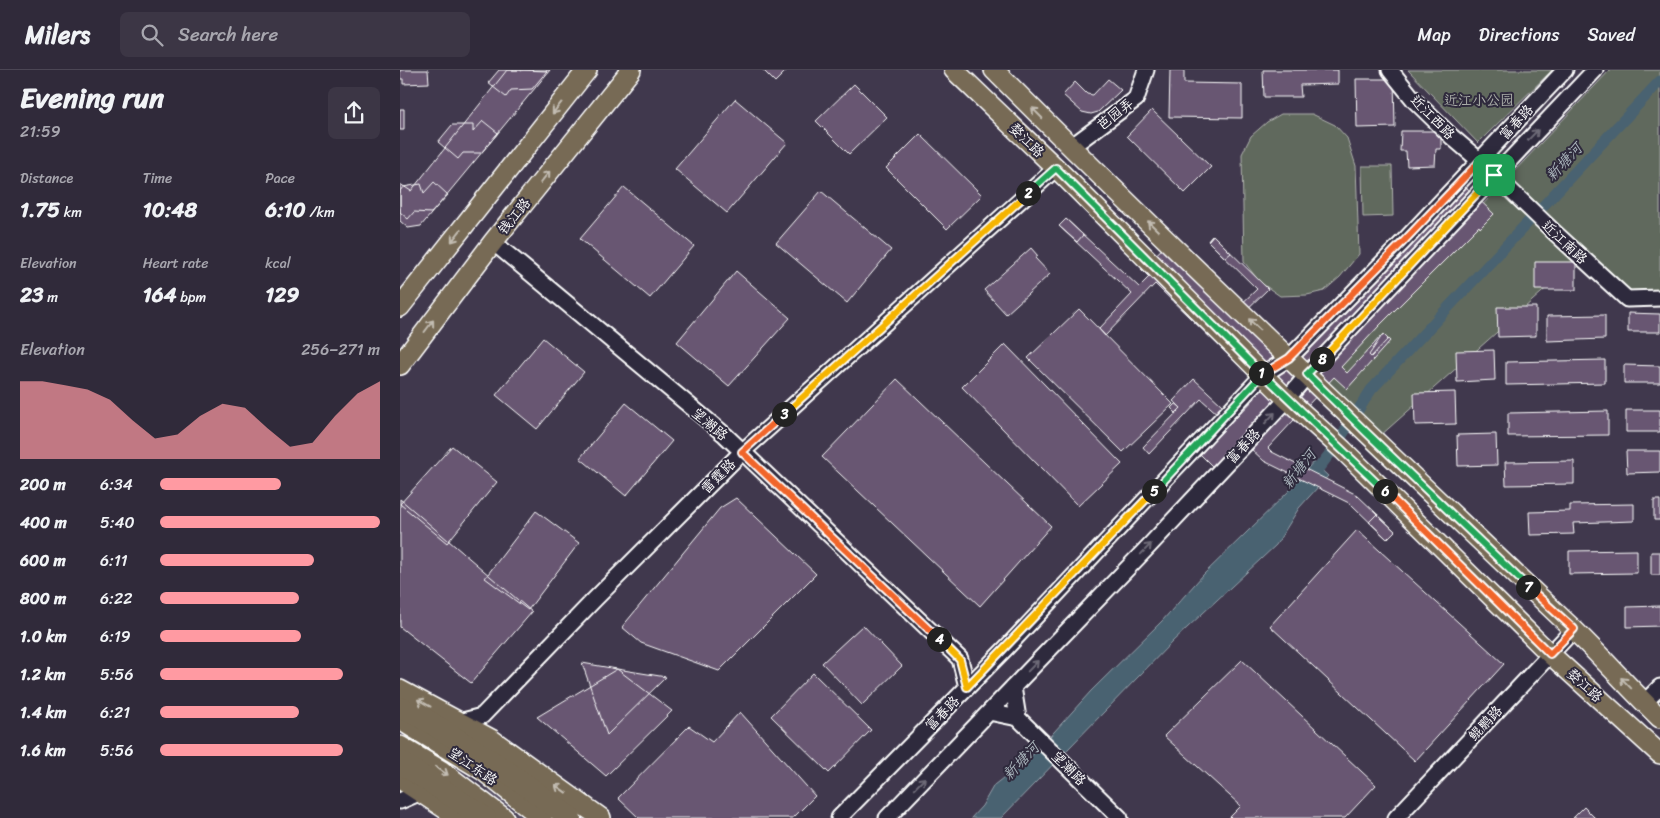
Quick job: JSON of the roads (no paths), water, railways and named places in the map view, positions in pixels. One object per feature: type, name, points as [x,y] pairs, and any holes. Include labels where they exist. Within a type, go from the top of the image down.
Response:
[{"type":"highway","points":[[400,708],[416,714],[467,745],[523,782],[570,818]]},
{"type":"highway","points":[[400,762],[485,818]]},
{"type":"main road","points":[[400,307],[588,70]]},
{"type":"main road","name":"钱江路","points":[[400,364],[493,242],[631,70]]},
{"type":"main road","name":"婺江路","points":[[954,70],[1056,168],[1287,399],[1327,434],[1550,654],[1660,754]]},
{"type":"main road","name":"婺江路","points":[[994,70],[1360,427],[1574,629],[1660,718]]},
{"type":"main road","points":[[400,690],[491,739],[601,818]]},
{"type":"main road","name":"望江东路","points":[[400,720],[482,770],[542,818]]},
{"type":"main road","name":"望江东路","points":[[400,746],[442,771],[504,818]]},
{"type":"main road","points":[[400,779],[459,818]]},
{"type":"street","name":"芭园弄","points":[[1071,147],[1136,99],[1146,70]]},
{"type":"street","name":"近江西路","points":[[1390,70],[1415,102],[1480,161]]},
{"type":"street","name":"富春路","points":[[839,818],[989,665],[1263,374],[1289,358],[1403,242],[1565,70]]},
{"type":"street","name":"富春路","points":[[887,818],[1148,547],[1287,399],[1307,374],[1594,70]]},
{"type":"street","name":"近江南路","points":[[1480,161],[1627,298],[1660,298]]},
{"type":"street","name":"雷霆路","points":[[482,716],[595,599],[742,452],[1056,168]]},
{"type":"street","name":"望潮路","points":[[493,242],[742,452],[960,660]]},
{"type":"street","name":"鲲鹏路","points":[[1396,818],[1574,629]]},
{"type":"street","points":[[967,687],[960,660],[989,665]]},
{"type":"street","points":[[1013,687],[1022,722]]},
{"type":"street","points":[[1644,702],[1660,687]]},
{"type":"street","points":[[989,712],[1022,722]]},
{"type":"street","points":[[459,722],[482,716],[491,739]]},
{"type":"street","name":"望潮路","points":[[1022,722],[1120,818]]},
{"type":"street","points":[[400,792],[400,800],[420,792]]},
{"type":"water","points":[[1313,462],[1328,476],[1299,508],[1276,545],[1173,641],[1001,818],[971,818],[982,806],[994,785],[1035,753],[1091,691],[1162,621],[1203,575],[1290,490]]},
{"type":"waterway","name":"新塘河","points":[[1310,479],[1332,451],[1371,390],[1660,81]]},
{"type":"tunnel","points":[[487,795],[519,818]]},
{"type":"park label","name":"近江小公园","points":[[1479,100]]}]
